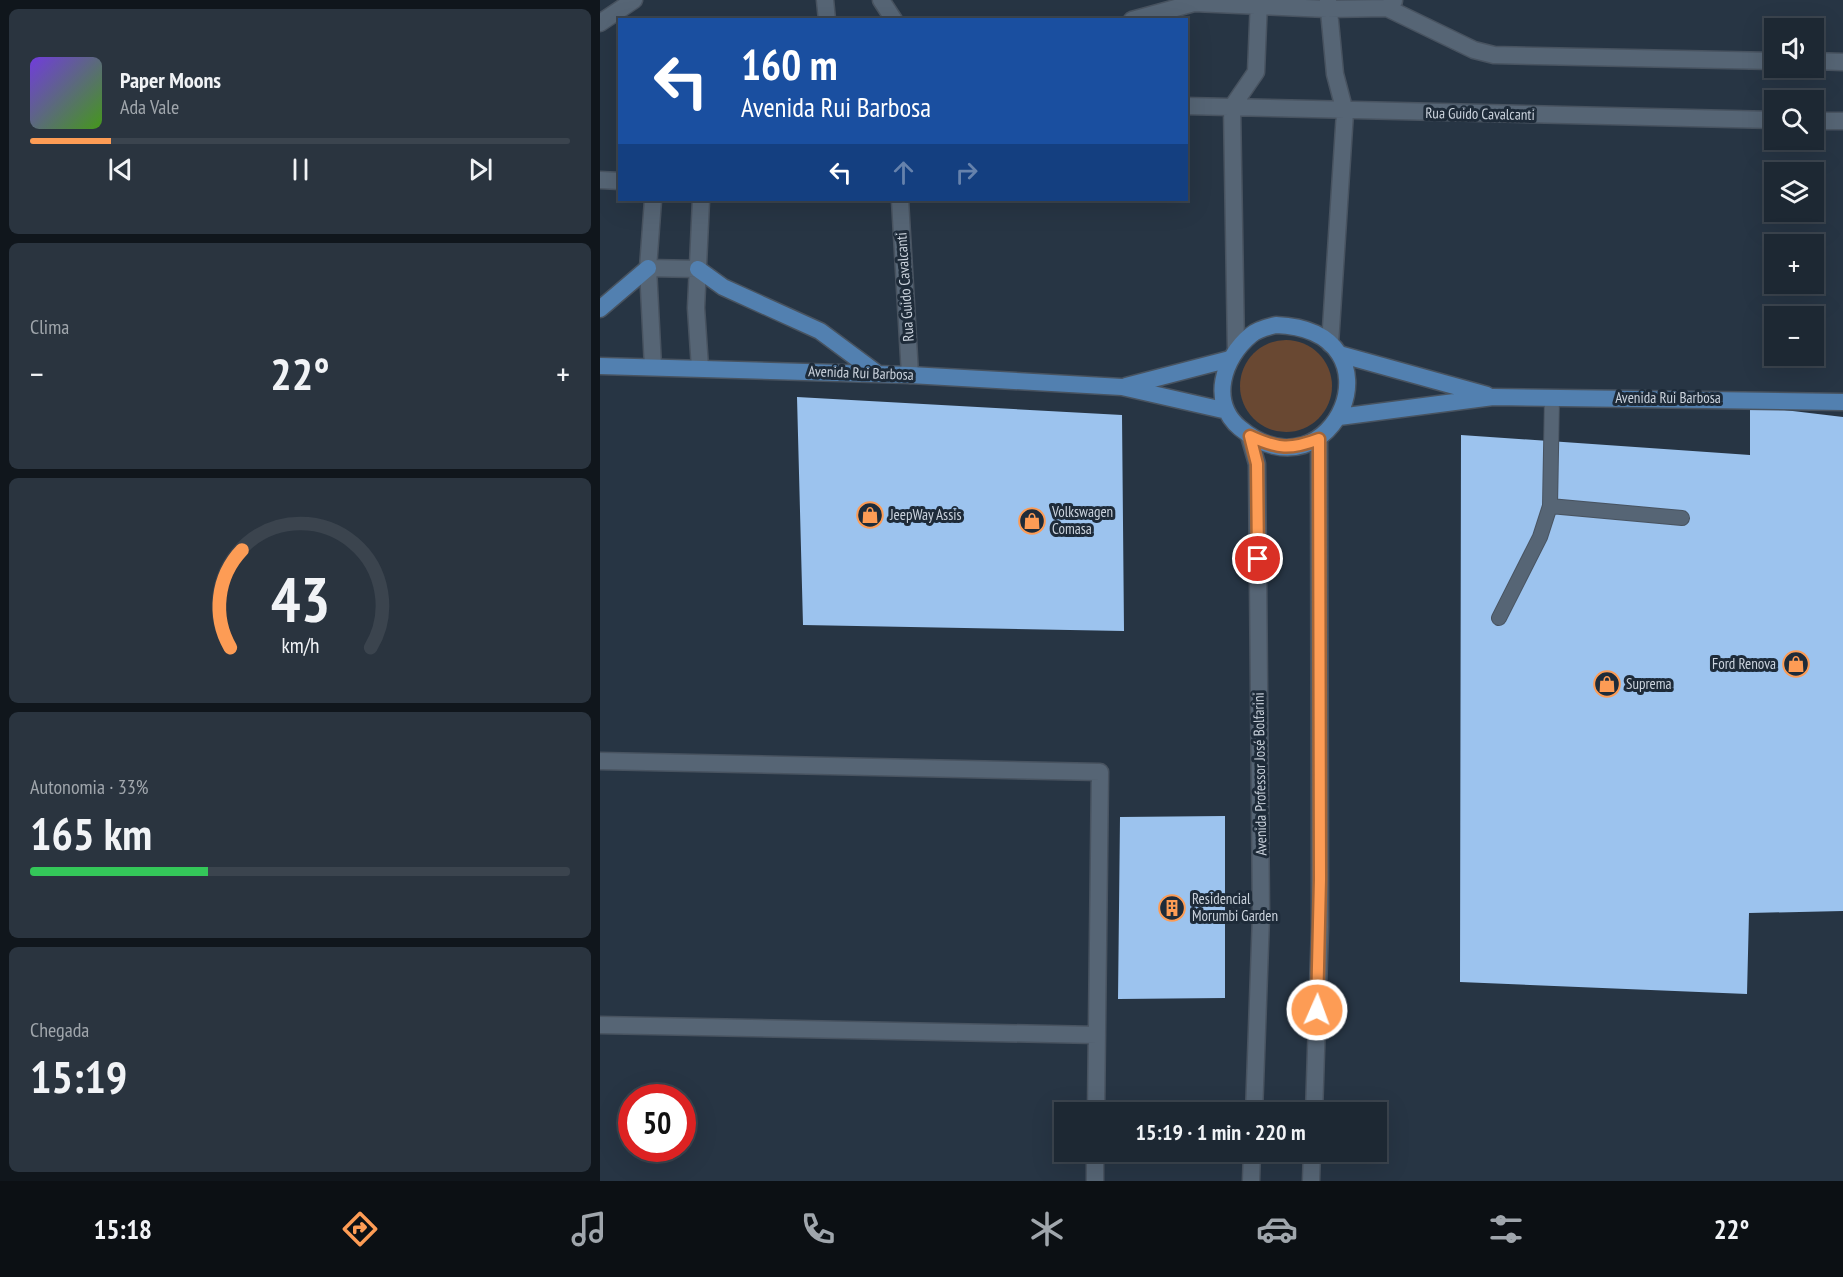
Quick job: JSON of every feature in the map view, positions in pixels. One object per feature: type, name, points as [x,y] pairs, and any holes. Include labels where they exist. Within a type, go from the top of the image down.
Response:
[{"type":"main road","points":[[600,309],[648,268]]},
{"type":"main road","points":[[698,269],[723,287],[820,332],[878,375]]},
{"type":"main road","name":"Avenida Rui Barbosa","points":[[1122,387],[1233,354],[1253,333],[1276,325],[1301,326],[1323,336],[1335,349],[1493,397]]},
{"type":"main road","points":[[1233,354],[1223,385],[1223,410],[1231,421],[1250,436],[1272,446],[1296,447],[1319,439],[1339,417],[1347,401],[1348,376],[1335,349]]},
{"type":"main road","name":"Avenida Rui Barbosa","points":[[600,366],[910,375],[1122,387],[1223,410]]},
{"type":"main road","name":"Avenida Rui Barbosa","points":[[1339,417],[1493,397],[1843,402]]},
{"type":"street","points":[[600,23],[634,0]]},
{"type":"street","points":[[825,0],[827,18]]},
{"type":"street","points":[[881,0],[893,18]]},
{"type":"street","points":[[1139,18],[1194,3],[1391,4],[1474,50],[1494,55],[1764,61]]},
{"type":"street","points":[[1233,354],[1232,107],[1256,72],[1259,3]]},
{"type":"street","points":[[1327,4],[1335,74],[1345,112],[1335,349]]},
{"type":"street","points":[[1824,61],[1843,62]]},
{"type":"street","name":"Rua Guido Cavalcanti","points":[[1188,106],[1345,112],[1764,120]]},
{"type":"street","points":[[1824,121],[1843,121]]},
{"type":"street","points":[[600,180],[618,181]]},
{"type":"street","points":[[653,201],[648,268],[653,367]]},
{"type":"street","points":[[700,368],[696,308],[701,201]]},
{"type":"street","name":"Rua Guido Cavalcanti","points":[[900,201],[910,375]]},
{"type":"street","points":[[648,268],[698,269]]},
{"type":"street","name":"Avenida Professor José Bolfarini","points":[[1250,436],[1257,464],[1261,916],[1254,1102]]},
{"type":"street","points":[[1314,1102],[1320,927],[1319,439]]},
{"type":"street","points":[[600,760],[1100,772],[1096,1102]]},
{"type":"street","points":[[600,1025],[1097,1035]]},
{"type":"street","points":[[1095,1162],[1095,1181]]},
{"type":"street","points":[[1251,1181],[1252,1162]]},
{"type":"street","points":[[1311,1181],[1312,1162]]},
{"type":"lane","points":[[1499,618],[1540,537],[1550,506],[1552,397]]},
{"type":"lane","points":[[1550,506],[1682,518]]},
{"type":"shaded area","points":[[1286,340],[1303,344],[1318,354],[1328,369],[1332,386],[1328,403],[1318,418],[1303,428],[1286,432],[1269,428],[1254,418],[1244,403],[1240,386],[1244,369],[1254,354],[1269,344]]},
{"type":"building","points":[[797,397],[1122,415],[1124,631],[803,625]]},
{"type":"building","name":"Suprema","points":[[1750,406],[1843,417],[1843,911],[1749,913],[1747,994],[1460,982],[1461,435],[1750,455]]},
{"type":"building","name":"Residencial Morumbi Garden","points":[[1225,816],[1225,998],[1118,999],[1120,817]]},
{"type":"place","name":"JeepWay Assis","points":[[870,515]]},
{"type":"place","name":"Volkswagen Comasa","points":[[1032,521]]},
{"type":"place","name":"Ford Renova","points":[[1796,664]]},
{"type":"place","name":"Suprema","points":[[1607,684]]},
{"type":"place","name":"Residencial Morumbi Garden","points":[[1172,908]]},
{"type":"route","points":[[1258,559],[1257,464],[1250,436],[1272,446],[1296,447],[1319,439],[1320,927],[1317,1010]]}]
